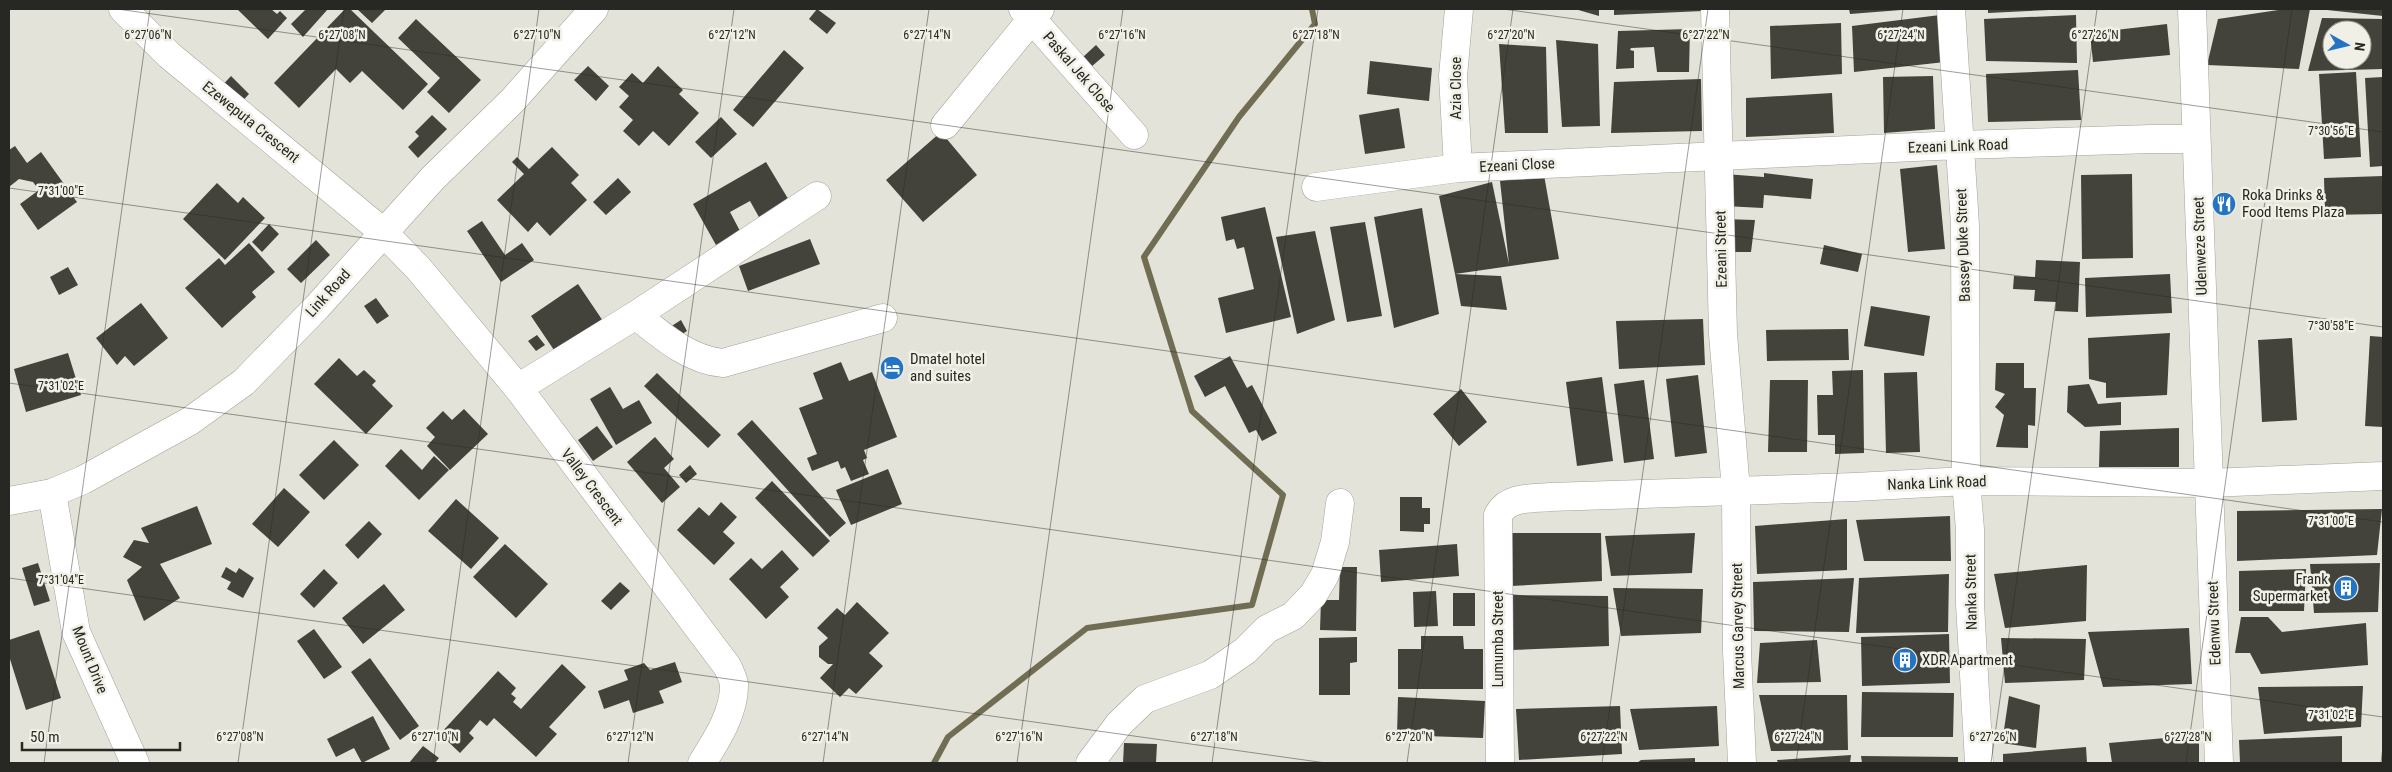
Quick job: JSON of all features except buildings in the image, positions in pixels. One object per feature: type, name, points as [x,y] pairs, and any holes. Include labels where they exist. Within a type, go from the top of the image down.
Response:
[{"type":"street","name":"Ezeweputa Crescent","points":[[123,9],[169,55],[383,232]]},
{"type":"street","name":"Link Road","points":[[9,501],[52,493],[83,480],[190,420],[244,382],[317,307],[433,178],[514,100],[594,9]]},
{"type":"street","name":"Azia Close","points":[[1458,168],[1453,76],[1459,9]]},
{"type":"street","name":"Ezeani Street","points":[[1715,9],[1723,334],[1736,490]]},
{"type":"street","name":"Bassey Duke Street","points":[[1951,9],[1965,225],[1966,481]]},
{"type":"street","name":"Udenweze Street","points":[[2192,9],[2209,483]]},
{"type":"street","points":[[945,125],[1032,12]]},
{"type":"street","name":"Paskal Jek Close","points":[[1032,12],[1134,135]]},
{"type":"street","name":"Ezeani Link Road","points":[[1719,156],[1959,145],[2196,139]]},
{"type":"street","name":"Ezeani Close","points":[[1316,187],[1458,168],[1719,156]]},
{"type":"street","points":[[518,388],[636,315],[817,196]]},
{"type":"street","name":"Valley Crescent","points":[[383,232],[418,269],[518,388],[727,666],[734,682],[733,700],[718,737],[702,763]]},
{"type":"street","points":[[636,315],[666,340],[688,353],[711,362],[723,363],[884,318]]},
{"type":"street","name":"Nanka Link Road","points":[[1498,515],[1502,506],[1511,501],[1550,497],[1855,487],[1966,481],[2209,483],[2383,476]]},
{"type":"street","name":"Nanka Street","points":[[1966,481],[1970,529],[1970,604],[1979,763]]},
{"type":"street","name":"Edenwu Street","points":[[2209,483],[2219,763]]},
{"type":"street","name":"Marcus Garvey Street","points":[[1736,490],[1737,650],[1742,763]]},
{"type":"street","name":"Mount Drive","points":[[52,493],[76,632],[135,763]]},
{"type":"street","points":[[1090,763],[1119,724],[1145,699],[1210,675],[1245,651],[1267,630],[1293,616],[1307,602],[1325,575],[1335,542],[1340,503]]},
{"type":"street","name":"Lumumba Street","points":[[1498,515],[1500,763]]},
{"type":"waterway","points":[[934,763],[948,737],[1087,628],[1252,605],[1283,495],[1192,411],[1144,257],[1239,117],[1315,24],[1312,9]]},
{"type":"place","name":"Roka Drinks & Food Items Plaza","points":[[2224,204]]},
{"type":"place","name":"Dmatel hotel and suites","points":[[892,368]]},
{"type":"place","name":"Frank Supermarket","points":[[2346,588]]},
{"type":"place","name":"XDR Apartment","points":[[1905,660]]}]
